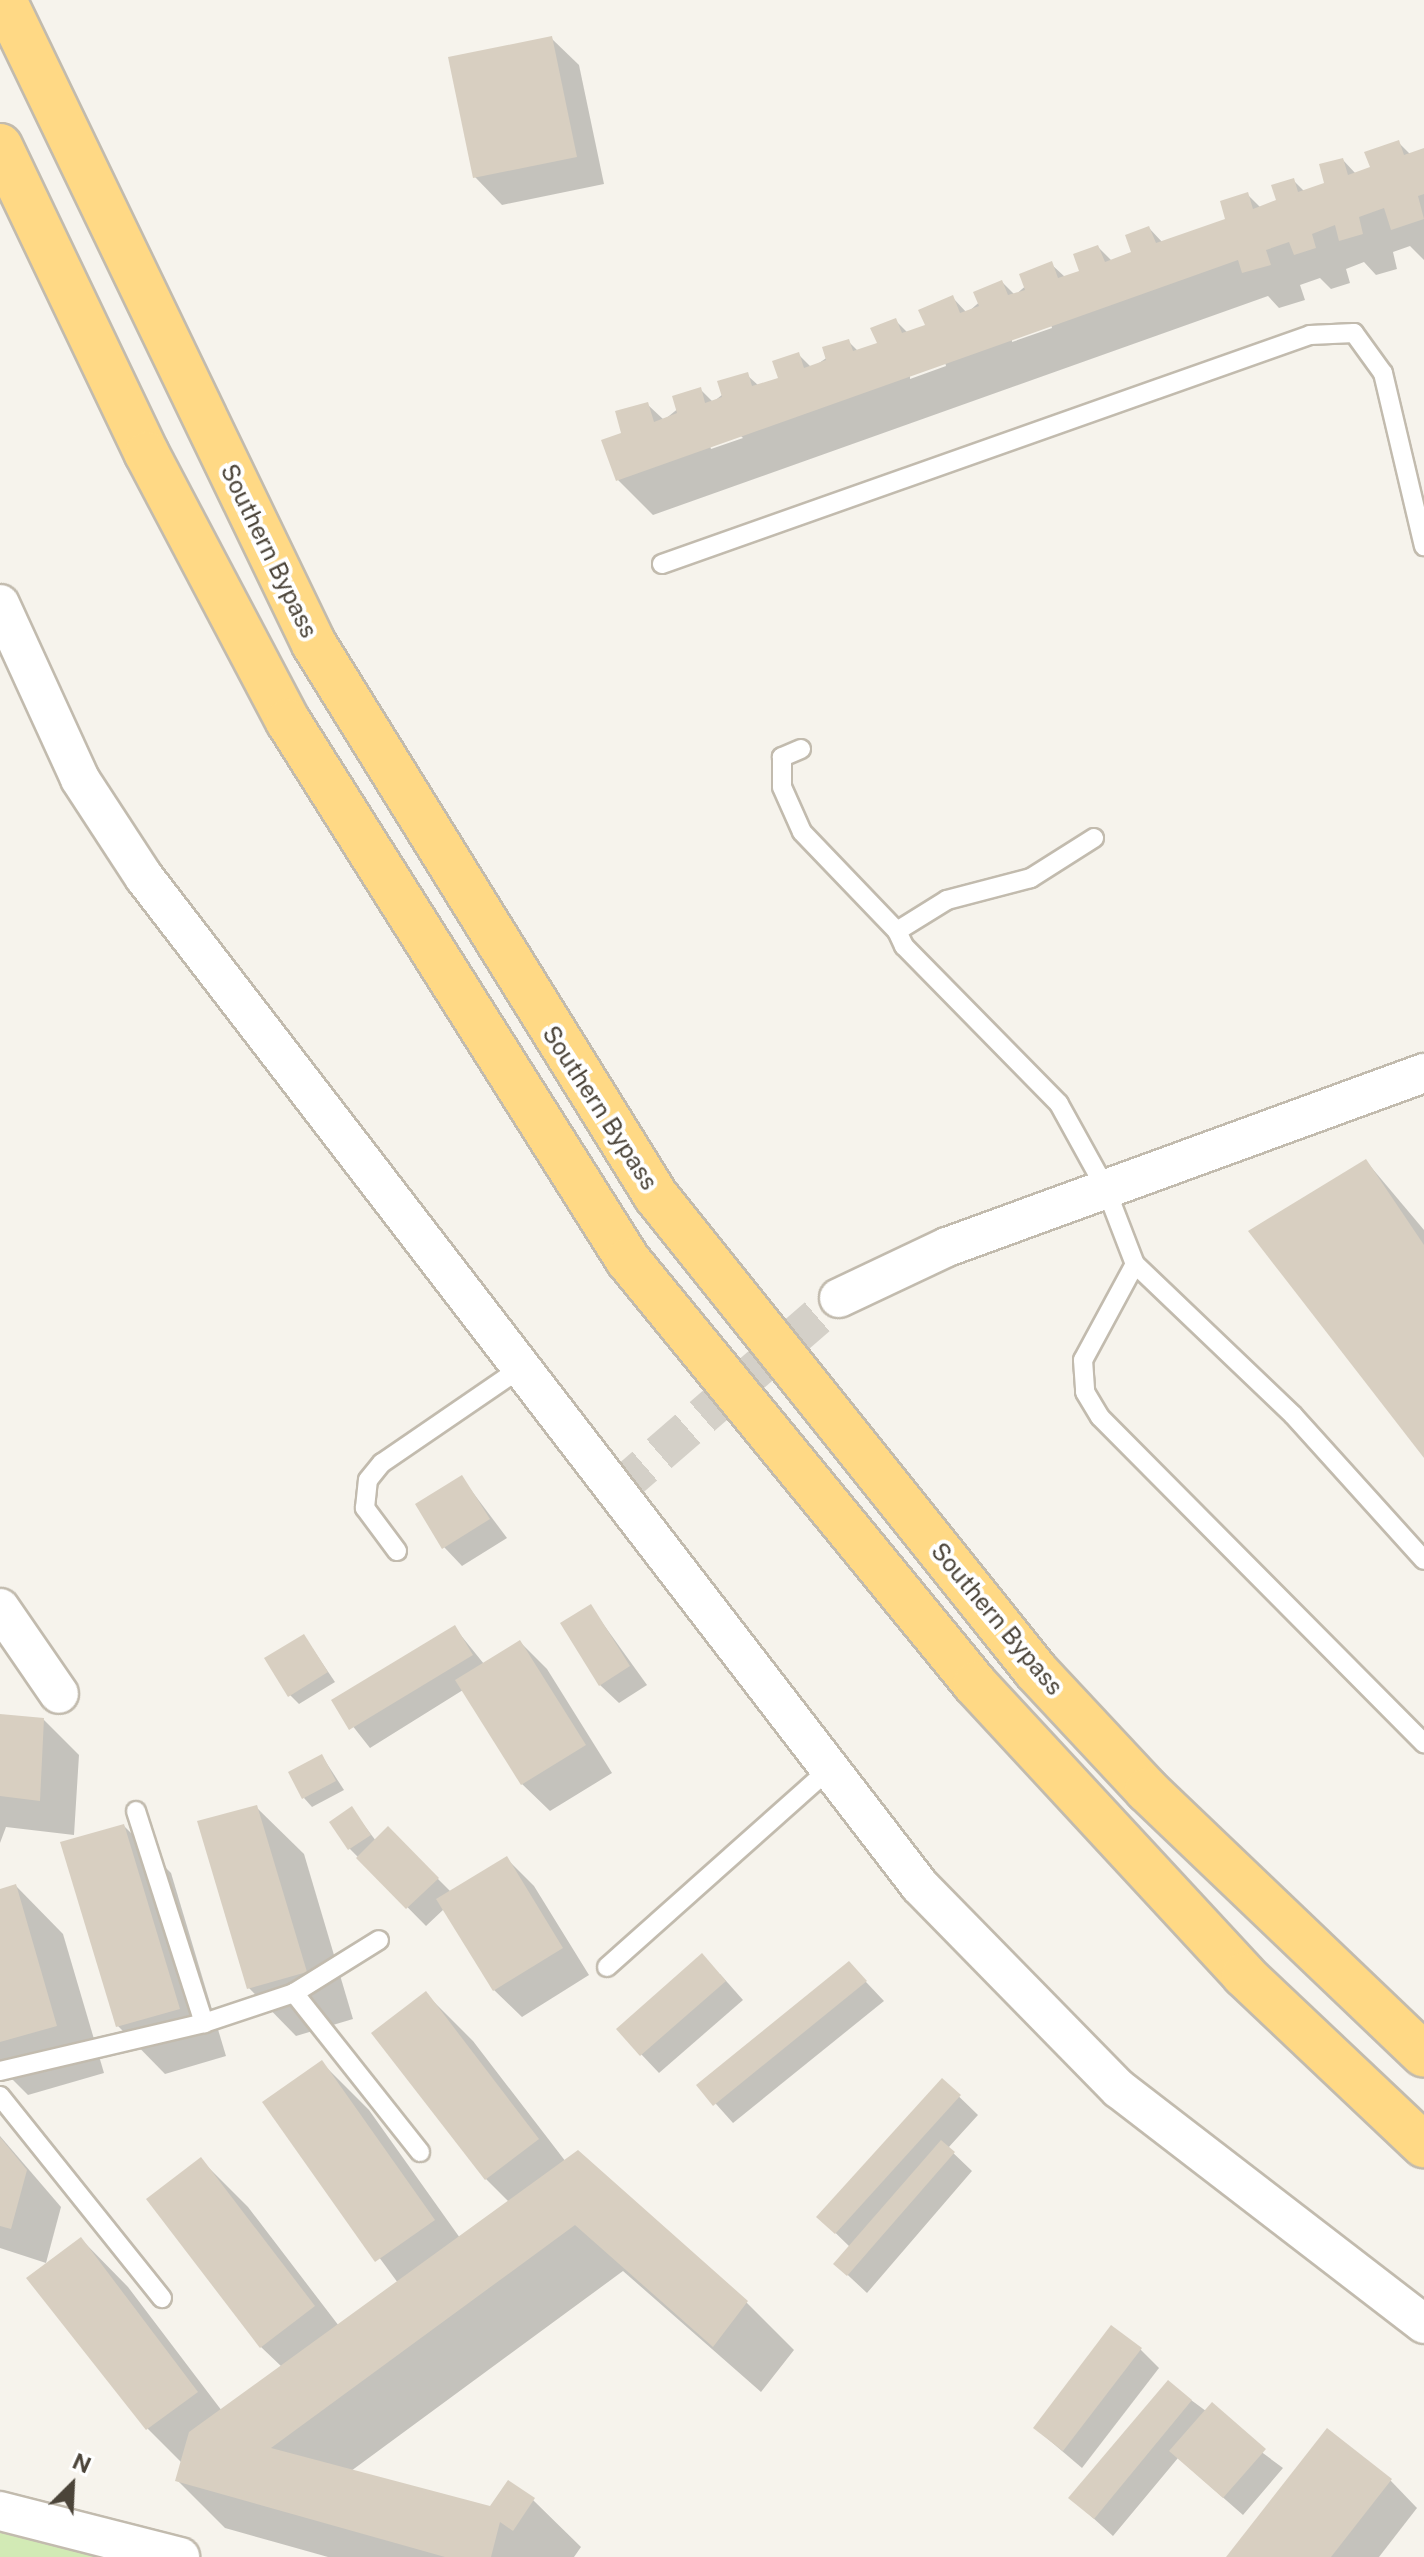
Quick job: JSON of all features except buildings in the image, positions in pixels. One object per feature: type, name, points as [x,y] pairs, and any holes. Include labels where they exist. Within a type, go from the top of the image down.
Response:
[{"type":"highway","name":"Southern Bypass","points":[[4,0],[314,644],[656,1196],[1036,1671],[1158,1801],[1424,2055]]},
{"type":"highway","points":[[0,146],[147,454],[288,721],[628,1260],[975,1684],[1244,1975],[1424,2145]]},
{"type":"street","points":[[0,604],[51,722],[112,830],[828,1770],[920,1886],[1119,2089],[1424,2324]]},
{"type":"street","points":[[839,1298],[947,1247],[1423,1075]]},
{"type":"street","points":[[0,1608],[59,1694]]},
{"type":"street","points":[[0,2511],[180,2557]]},
{"type":"lane","points":[[662,564],[1310,335],[1354,333],[1383,373],[1424,546]]},
{"type":"lane","points":[[801,749],[782,757],[782,787],[802,832],[897,931],[913,961],[1059,1104],[1106,1189],[1135,1264],[1293,1415],[1424,1560]]},
{"type":"lane","points":[[897,931],[947,900],[1031,878],[1094,838]]},
{"type":"lane","points":[[1135,1264],[1083,1360],[1085,1392],[1100,1417],[1424,1743]]},
{"type":"lane","points":[[397,1551],[365,1508],[368,1480],[382,1463],[521,1368]]},
{"type":"lane","points":[[607,1967],[828,1770]]},
{"type":"lane","points":[[136,1811],[204,2023]]},
{"type":"lane","points":[[0,2071],[204,2023],[294,1993],[379,1940]]},
{"type":"lane","points":[[294,1993],[420,2152]]},
{"type":"lane","points":[[0,2096],[162,2298]]},
{"type":"green space","points":[[0,2528],[107,2557],[0,2557]]},
{"type":"tunnel","points":[[616,1491],[839,1298]]}]
